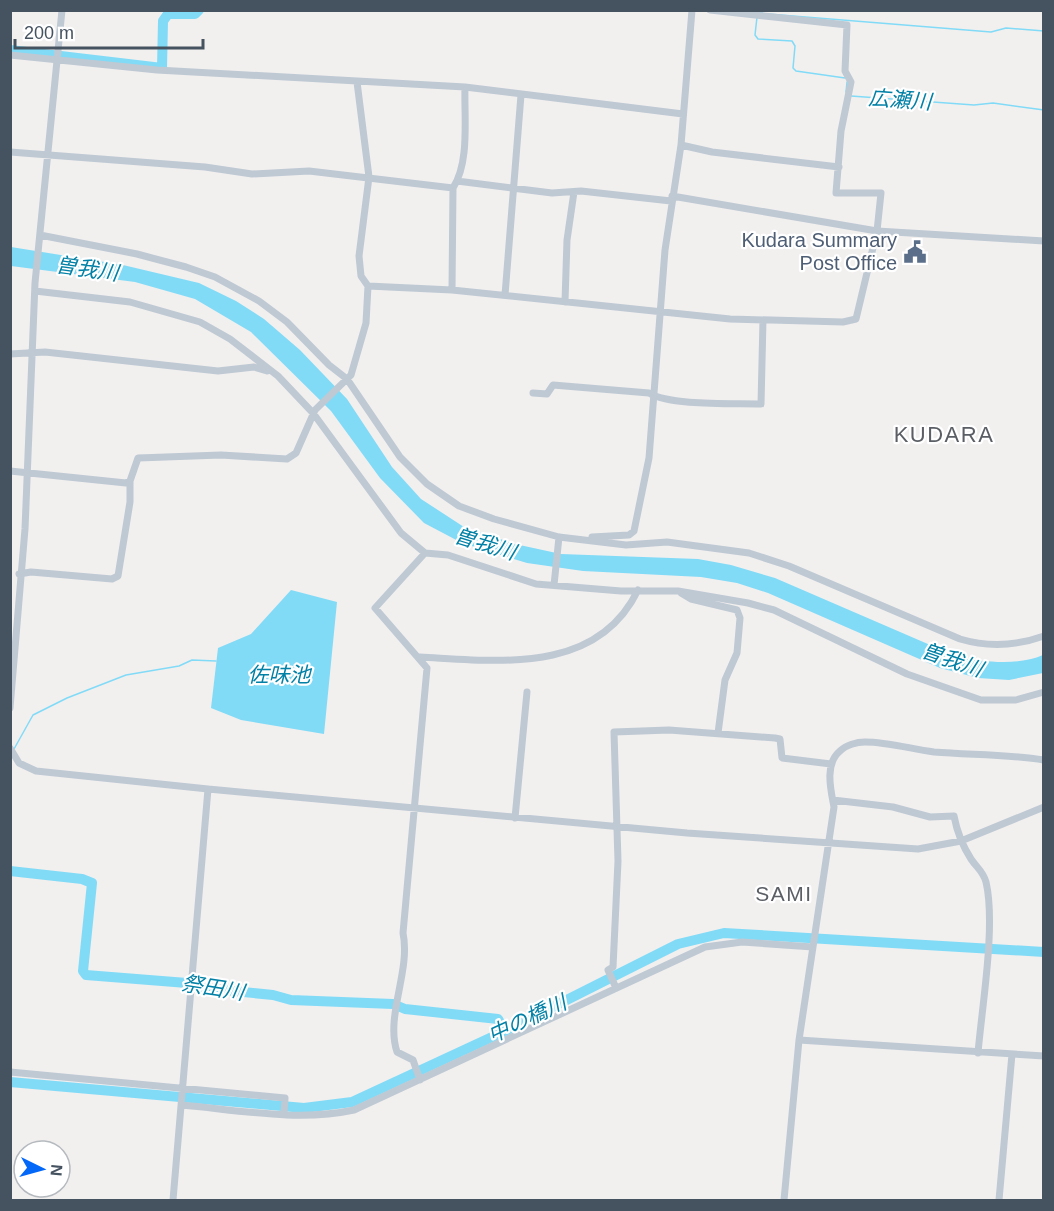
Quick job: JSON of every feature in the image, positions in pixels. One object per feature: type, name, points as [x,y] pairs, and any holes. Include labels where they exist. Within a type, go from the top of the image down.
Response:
[{"type":"street","points":[[10,708],[27,472],[30,354],[62,10]]},
{"type":"street","points":[[40,236],[137,254],[215,277],[259,301],[287,322],[345,381],[400,457],[436,492],[468,510],[558,540],[629,535],[634,531],[649,458],[652,395],[672,199],[681,145],[692,10]]},
{"type":"street","points":[[368,286],[452,290],[660,313],[763,320],[843,322],[856,319],[877,231],[881,193],[836,193],[841,131],[851,82],[845,71],[847,25],[710,10]]},
{"type":"street","points":[[10,55],[157,70],[465,87],[684,114]]},
{"type":"street","points":[[20,574],[31,572],[112,579],[118,576],[130,502],[130,481],[138,458],[221,455],[287,459],[297,453],[314,412],[345,381],[356,364],[366,323],[368,286],[361,276],[358,256],[369,177],[357,82]]},
{"type":"street","points":[[452,290],[455,184],[463,150],[465,87]]},
{"type":"street","points":[[505,295],[521,95]]},
{"type":"street","points":[[681,145],[712,153],[838,167]]},
{"type":"street","points":[[10,152],[47,153],[205,167],[252,174],[309,171],[552,193],[574,192],[672,199],[877,231],[1044,241]]},
{"type":"street","points":[[565,302],[567,240],[574,192]]},
{"type":"street","points":[[35,287],[129,303],[200,322],[230,339],[278,376],[314,412],[395,526],[425,553],[448,555],[519,579],[621,591],[678,591],[774,610],[907,674],[981,700],[1016,700],[1044,692]]},
{"type":"street","points":[[533,393],[547,394],[553,385],[652,395],[692,402],[761,404],[763,320]]},
{"type":"street","points":[[10,354],[45,352],[218,371],[254,367],[278,376]]},
{"type":"street","points":[[10,471],[126,483],[130,481]]},
{"type":"street","points":[[574,538],[626,545],[667,542],[749,553],[789,566],[976,644],[1015,643],[1044,636]]},
{"type":"street","points":[[554,583],[558,540]]},
{"type":"street","points":[[420,1080],[413,1060],[397,1052],[395,1046],[396,1010],[406,948],[403,933],[427,668],[420,657],[375,609],[425,553]]},
{"type":"street","points":[[420,657],[524,660],[574,650],[603,634],[628,610],[638,590]]},
{"type":"street","points":[[678,591],[691,599],[737,610],[740,618],[737,653],[725,680],[718,733]]},
{"type":"street","points":[[515,818],[526,692]]},
{"type":"street","points":[[616,988],[608,972],[613,967],[617,827],[614,732],[718,733],[780,739],[782,758],[831,764]]},
{"type":"street","points":[[784,1200],[799,1040],[834,807],[831,764],[842,749],[866,742],[934,752],[1009,754],[1044,760]]},
{"type":"street","points":[[10,748],[19,763],[36,771],[515,818],[827,844],[918,849],[961,841],[1044,807]]},
{"type":"street","points":[[173,1200],[208,789]]},
{"type":"street","points":[[833,800],[893,807],[930,817],[954,816],[961,841],[973,861],[983,871],[987,886],[987,960],[978,1053]]},
{"type":"street","points":[[182,1104],[284,1113],[320,1114],[354,1110],[714,945],[742,942],[813,947]]},
{"type":"street","points":[[799,1040],[1044,1056]]},
{"type":"street","points":[[999,1200],[1012,1054]]},
{"type":"street","points":[[10,1072],[285,1098],[284,1113]]},
{"type":"water","name":"曽我川","points":[[11,247],[123,265],[199,283],[236,301],[264,319],[300,350],[347,399],[392,467],[421,499],[464,527],[515,544],[561,554],[698,559],[731,565],[775,578],[958,657],[1012,662],[1043,655],[1043,673],[1009,680],[978,678],[940,668],[768,593],[737,583],[701,577],[583,571],[527,563],[462,543],[424,523],[380,478],[331,411],[251,332],[195,299],[135,282],[11,266]]},
{"type":"water","name":"佐味池","points":[[291,590],[337,602],[324,734],[241,720],[211,708],[218,648],[251,634]]},
{"type":"waterway","name":"広瀬川","points":[[10,50],[162,68],[163,21],[168,14],[195,14],[199,10]]},
{"type":"waterway","name":"広瀬川","points":[[757,13],[991,32],[1006,28],[1044,31]]},
{"type":"waterway","name":"広瀬川","points":[[757,17],[755,35],[758,39],[792,41],[795,46],[793,68],[796,71],[845,78]]},
{"type":"waterway","name":"広瀬川","points":[[846,92],[847,82]]},
{"type":"waterway","name":"広瀬川","points":[[851,96],[974,105],[993,103],[1044,110]]},
{"type":"waterway","points":[[14,749],[33,715],[67,698],[126,675],[179,666],[192,660],[216,661]]},
{"type":"waterway","name":"祭田川","points":[[10,871],[82,879],[92,883],[83,971],[86,975],[187,983],[202,988],[273,995],[291,1000],[393,1004],[405,1009],[498,1019],[505,1031]]},
{"type":"waterway","name":"中の橋川","points":[[10,1082],[304,1108],[352,1102],[505,1031],[678,944],[724,933],[1044,952]]},
{"type":"place","name":"Kudara Summary Post Office","points":[[915,252]]},
{"type":"district","name":"KUDARA","points":[[944,434]]},
{"type":"district","name":"SAMI","points":[[784,894]]}]
